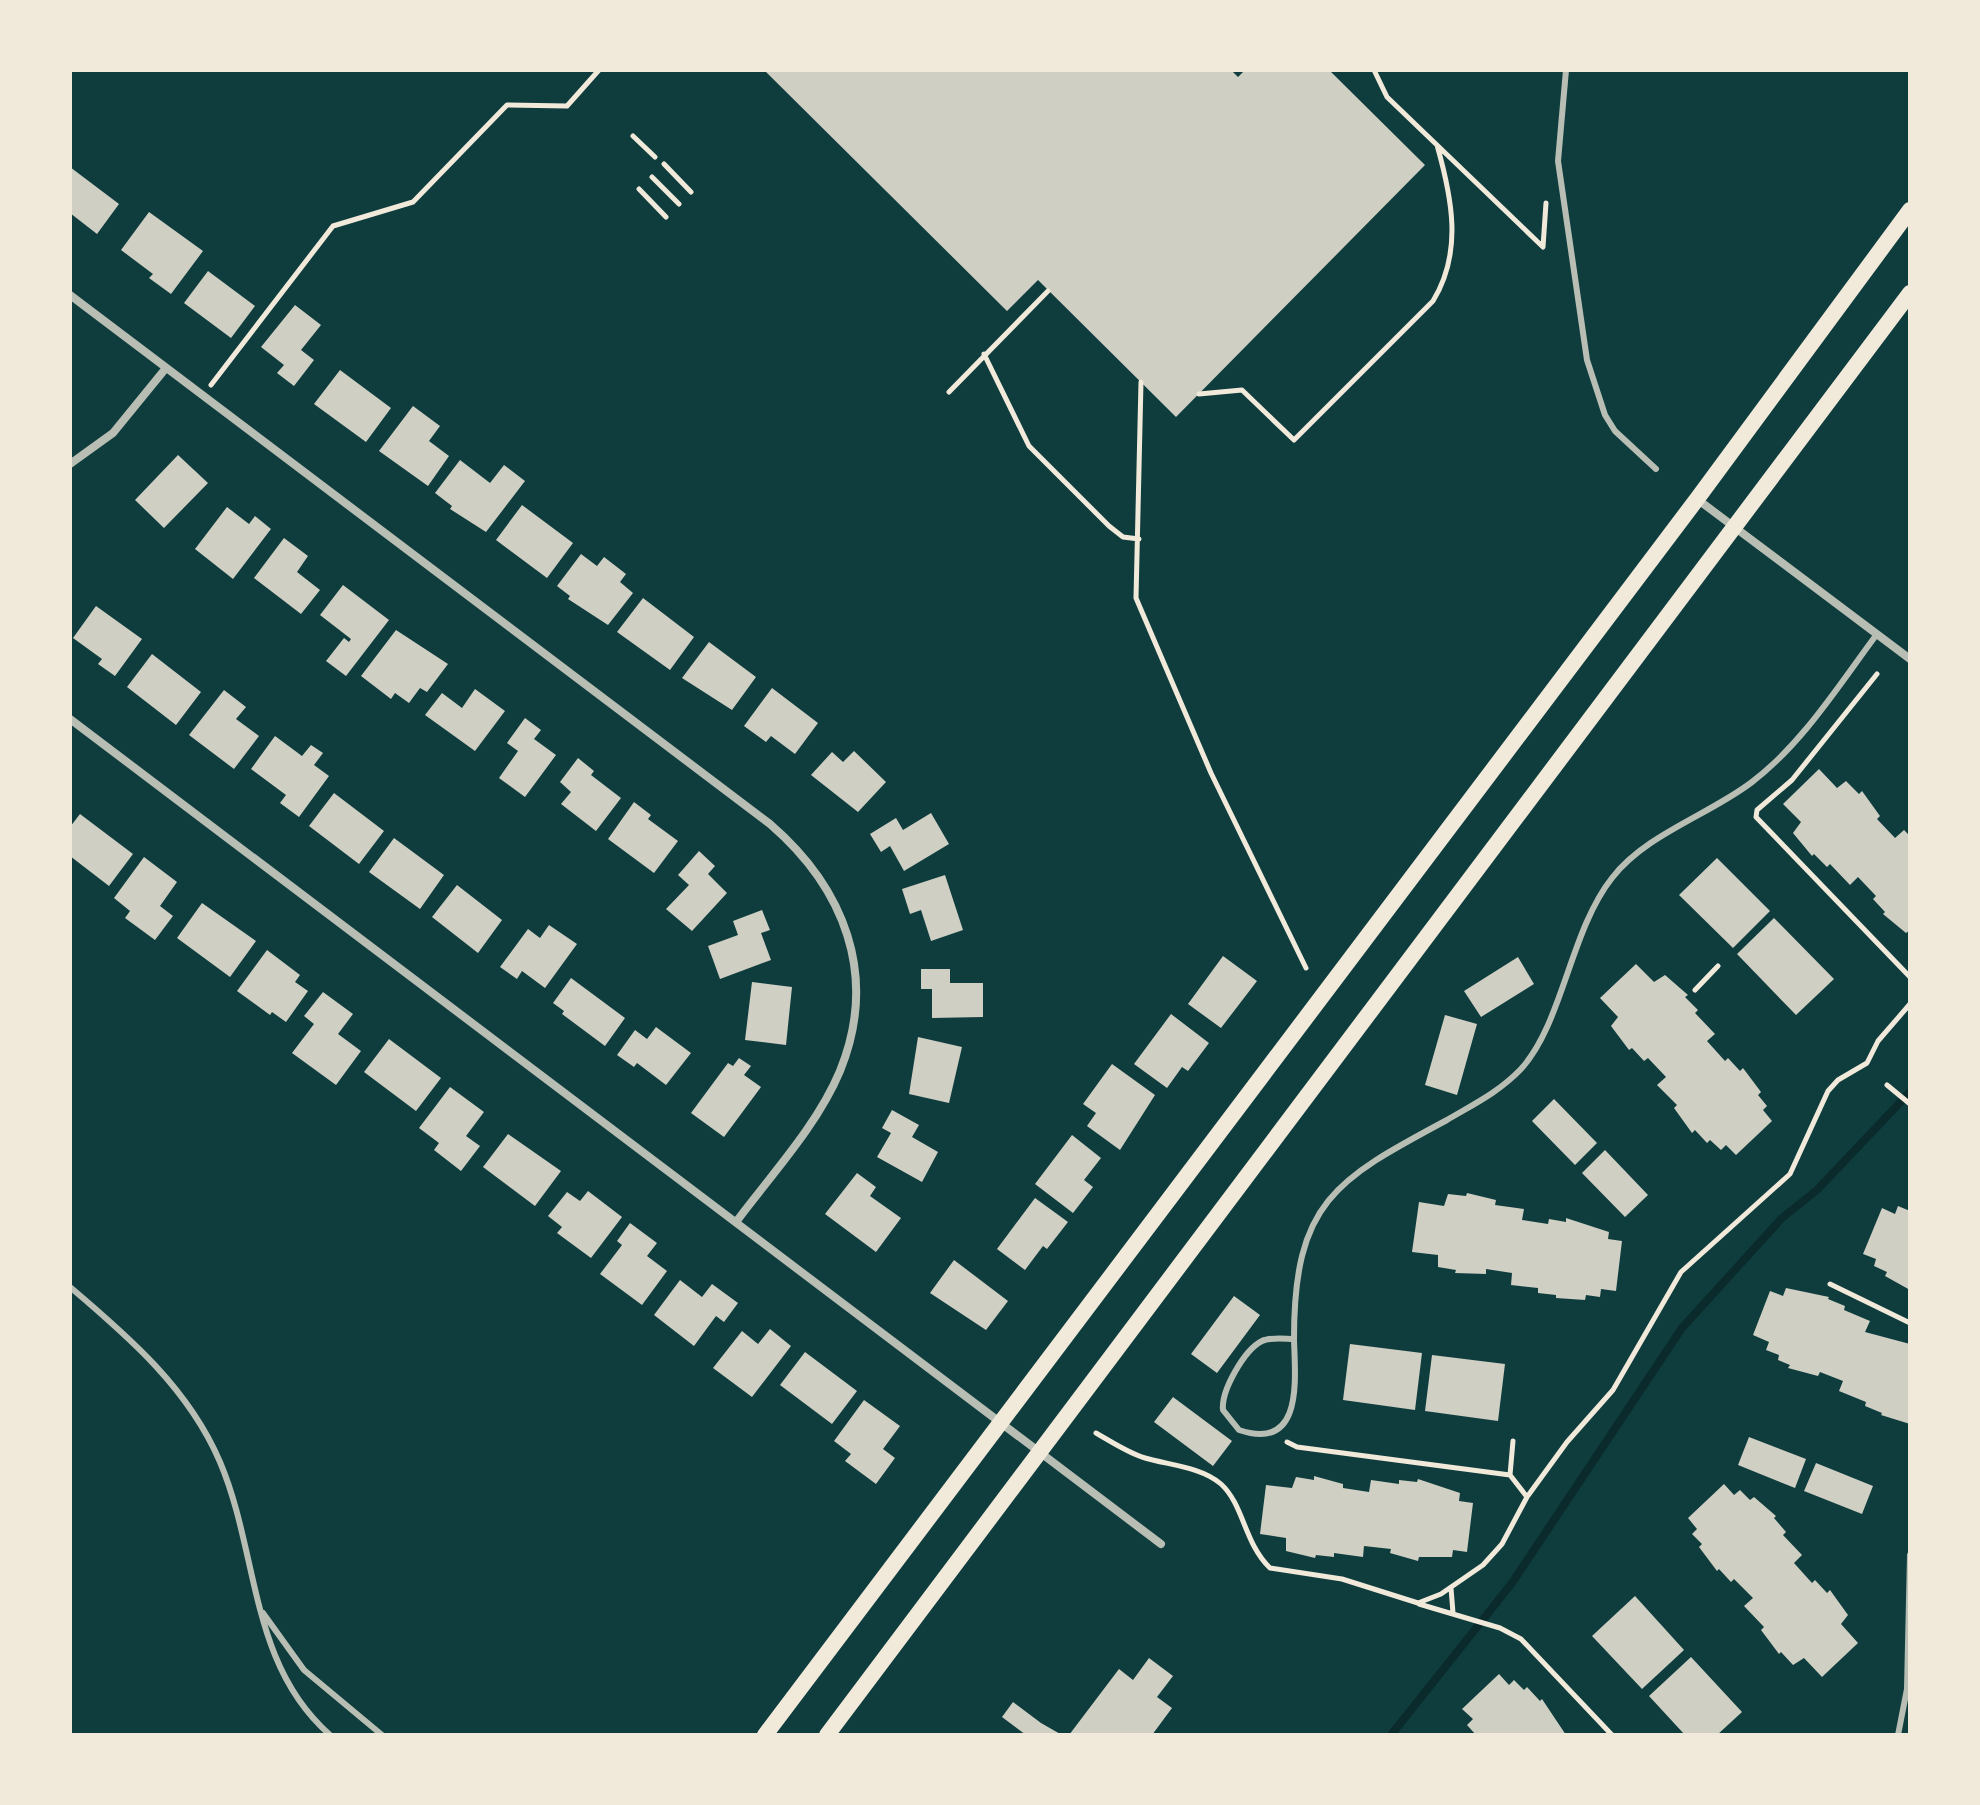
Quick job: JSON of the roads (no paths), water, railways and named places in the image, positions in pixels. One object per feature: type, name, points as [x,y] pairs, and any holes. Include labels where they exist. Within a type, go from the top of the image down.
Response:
[{"type":"main road","points":[[765,1735],[1697,499],[1910,210]]},
{"type":"main road","points":[[827,1735],[1737,528],[1910,293]]},
{"type":"street","points":[[70,295],[770,824],[802,851],[823,878],[842,916],[853,954],[856,988],[852,1030],[840,1071],[819,1108],[736,1222]]},
{"type":"street","points":[[70,464],[113,433],[166,368]]},
{"type":"street","points":[[1697,499],[1910,659]]},
{"type":"street","points":[[70,719],[1161,1544]]},
{"type":"lane","points":[[1566,70],[1558,161],[1587,360],[1605,415],[1615,431],[1656,469]]},
{"type":"lane","points":[[1294,1339],[1264,1340],[1252,1349],[1224,1388],[1223,1410],[1239,1430],[1253,1435],[1266,1434],[1276,1429],[1293,1409],[1294,1339],[1301,1258],[1312,1224],[1327,1198],[1371,1161],[1506,1085],[1532,1054],[1590,914],[1613,877],[1644,850],[1768,770],[1803,732],[1877,634]]},
{"type":"lane","points":[[70,1287],[155,1364],[200,1425],[220,1461],[233,1500],[279,1672],[330,1735]]},
{"type":"lane","points":[[1898,1735],[1907,1689],[1910,1555]]},
{"type":"lane","points":[[260,1608],[304,1670],[382,1735]]},
{"type":"waterway","points":[[1391,1735],[1512,1583],[1682,1328],[1782,1218],[1817,1190],[1910,1092]]}]
